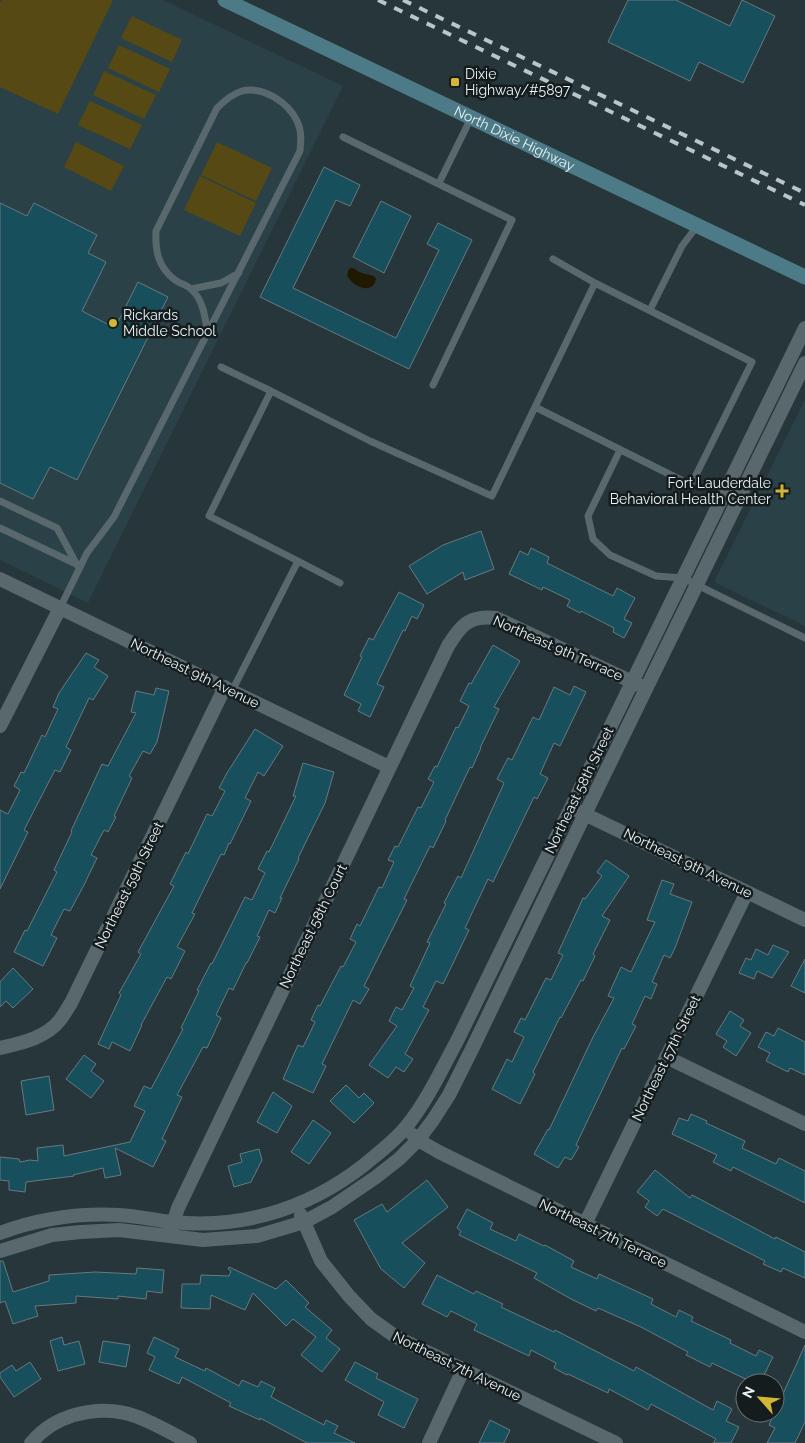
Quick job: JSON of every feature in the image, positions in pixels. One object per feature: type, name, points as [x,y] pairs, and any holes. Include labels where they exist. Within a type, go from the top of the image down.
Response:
[{"type":"main road","name":"North Dixie Highway","points":[[225,0],[805,277]]},
{"type":"street","name":"Northeast 58th Street","points":[[297,1205],[330,1189],[361,1168],[385,1148],[405,1128],[440,1072],[458,1039],[805,328]]},
{"type":"street","name":"Northeast 58th Street","points":[[304,1222],[332,1207],[399,1159],[418,1140],[449,1095],[805,363]]},
{"type":"street","name":"Northeast 9th Avenue","points":[[0,579],[389,766]]},
{"type":"street","points":[[0,726],[60,608]]},
{"type":"street","name":"Northeast 9th Terrace","points":[[468,622],[482,616],[496,618],[646,689]]},
{"type":"street","name":"Northeast 58th Court","points":[[171,1229],[178,1208],[389,766],[448,646],[458,630],[468,622]]},
{"type":"street","name":"Northeast 59th Street","points":[[0,1048],[24,1042],[43,1034],[59,1021],[71,1003],[229,689]]},
{"type":"street","name":"Northeast 9th Avenue","points":[[570,807],[805,920]]},
{"type":"street","name":"Northeast 57th Street","points":[[585,1224],[747,892]]},
{"type":"street","points":[[666,1057],[805,1124]]},
{"type":"street","name":"Northeast 7th Terrace","points":[[405,1128],[418,1140],[439,1152],[805,1332]]},
{"type":"street","points":[[0,1251],[52,1235],[118,1230],[171,1229],[204,1223],[232,1222],[297,1205]]},
{"type":"street","name":"Northeast 7th Avenue","points":[[297,1205],[321,1261],[370,1319],[396,1337],[616,1443]]},
{"type":"street","points":[[0,1232],[47,1220],[77,1216],[119,1215],[203,1240],[257,1236],[304,1222]]},
{"type":"street","points":[[429,1443],[464,1370]]},
{"type":"street","points":[[31,1443],[42,1432],[58,1422],[83,1412],[116,1412],[137,1416],[190,1443]]},
{"type":"lane","points":[[60,608],[79,565],[114,516],[208,334],[300,151],[301,134],[297,121],[287,107],[276,98],[261,91],[243,91],[226,99],[216,108],[156,231],[155,249],[162,267],[175,280],[191,289],[200,300],[208,334]]},
{"type":"lane","points":[[439,183],[471,118]]},
{"type":"lane","points":[[343,137],[512,220],[433,385]]},
{"type":"lane","points":[[650,310],[682,246],[697,226]]},
{"type":"lane","points":[[535,408],[691,486],[752,362],[595,283],[553,259]]},
{"type":"lane","points":[[191,289],[221,283],[239,273]]},
{"type":"lane","points":[[221,366],[370,441],[492,496],[595,283]]},
{"type":"lane","points":[[271,391],[209,516],[340,583]]},
{"type":"lane","points":[[620,450],[588,516],[593,539],[610,555],[656,576],[683,578],[805,638]]},
{"type":"lane","points":[[0,501],[57,528],[79,565]]},
{"type":"lane","points":[[0,528],[79,565]]},
{"type":"lane","points":[[229,689],[298,561]]},
{"type":"shaded area","name":"Rickards Middle School","points":[[0,0],[163,0],[343,86],[88,603],[0,560]]},
{"type":"shaded area","points":[[2,0],[113,0],[58,114],[0,87],[0,3]]},
{"type":"shaded area","points":[[132,16],[182,40],[172,62],[121,38]]},
{"type":"shaded area","points":[[119,45],[170,69],[159,92],[108,68]]},
{"type":"shaded area","points":[[104,71],[156,95],[144,119],[93,95]]},
{"type":"shaded area","points":[[90,101],[142,125],[130,149],[78,125]]},
{"type":"shaded area","points":[[76,142],[124,166],[111,191],[64,167]]},
{"type":"shaded area","points":[[217,142],[272,168],[256,201],[201,175]]},
{"type":"shaded area","points":[[200,176],[256,203],[240,236],[184,210]]},
{"type":"shaded area","points":[[352,268],[376,278],[374,285],[366,288],[359,287],[353,283],[347,275],[349,269]]},
{"type":"shaded area","name":"Fort Lauderdale Behavioral Health Center","points":[[805,400],[805,626],[714,582]]},
{"type":"building","points":[[628,0],[676,0],[730,26],[742,0],[775,16],[743,83],[699,62],[690,81],[608,42]]},
{"type":"building","points":[[324,167],[360,185],[350,206],[336,200],[293,288],[396,338],[439,250],[427,244],[438,223],[472,240],[409,369],[260,297]]},
{"type":"building","points":[[381,201],[411,216],[384,273],[353,257]]},
{"type":"building","points":[[0,203],[27,216],[34,203],[97,235],[88,253],[106,262],[82,311],[115,328],[138,282],[168,297],[77,480],[50,467],[33,499],[0,483]]},
{"type":"building","points":[[481,531],[494,569],[465,580],[463,572],[427,594],[409,566],[443,545]]},
{"type":"building","points":[[531,548],[549,557],[547,563],[613,596],[617,588],[635,598],[624,619],[632,623],[624,638],[613,632],[614,628],[567,606],[570,600],[543,587],[542,590],[509,574],[520,551],[528,555]]},
{"type":"building","points":[[399,592],[424,605],[417,619],[412,616],[405,631],[403,630],[377,684],[384,687],[370,717],[358,711],[361,704],[344,695],[369,638],[373,640]]},
{"type":"building","points":[[493,645],[520,661],[494,707],[499,709],[472,768],[470,767],[433,848],[430,846],[404,899],[407,900],[364,986],[369,989],[360,1004],[353,1000],[322,1064],[326,1066],[313,1093],[283,1079],[298,1045],[303,1047],[315,1022],[311,1020],[318,1005],[320,1006],[356,942],[350,939],[357,924],[360,926],[379,887],[382,888],[394,862],[388,860],[395,846],[398,847],[418,807],[421,808],[434,782],[428,779],[435,766],[437,767],[456,727],[458,728],[469,706],[460,701]]},
{"type":"building","points":[[86,653],[99,660],[94,667],[108,676],[93,700],[89,698],[66,747],[71,750],[60,772],[55,770],[24,830],[28,832],[0,889],[0,810],[8,814],[20,790],[14,786],[21,772],[24,773],[42,735],[45,737],[58,709],[53,707],[59,693]]},
{"type":"building","points":[[574,686],[586,692],[560,746],[554,743],[540,774],[548,778],[537,799],[534,797],[493,882],[488,879],[465,928],[469,930],[443,984],[436,981],[423,1007],[429,1010],[405,1054],[413,1059],[404,1072],[396,1067],[388,1078],[369,1065],[397,1026],[389,1021],[396,1007],[402,1010],[414,988],[410,986],[430,943],[427,942],[446,904],[444,903],[458,876],[461,878],[504,783],[497,779],[508,758],[512,760],[533,717],[539,720],[554,687],[570,695]]},
{"type":"building","points":[[156,688],[169,691],[157,742],[150,754],[143,751],[129,776],[132,778],[114,816],[116,817],[108,832],[104,830],[91,855],[97,858],[84,885],[70,911],[64,909],[51,935],[57,938],[43,966],[14,952],[25,930],[27,931],[57,872],[54,870],[102,764],[108,766],[136,713],[131,712],[136,691],[154,695]]},
{"type":"building","points":[[255,729],[283,746],[264,776],[258,772],[245,798],[251,801],[224,855],[221,854],[192,913],[195,914],[177,947],[185,951],[171,979],[167,977],[141,1025],[130,1051],[112,1042],[109,1049],[98,1044],[121,995],[119,993],[141,954],[138,952],[174,886],[170,884],[186,852],[188,854],[207,814],[212,816],[225,791],[219,788]]},
{"type":"building","points":[[303,763],[334,772],[325,803],[298,858],[275,913],[269,910],[257,936],[260,937],[247,963],[233,990],[229,988],[216,1015],[221,1018],[207,1048],[203,1047],[177,1095],[182,1097],[162,1139],[166,1141],[153,1167],[115,1148],[121,1175],[105,1178],[103,1168],[74,1176],[26,1182],[25,1192],[9,1190],[9,1181],[0,1180],[0,1157],[19,1159],[20,1162],[38,1161],[37,1148],[63,1145],[64,1156],[130,1142],[145,1111],[134,1106],[144,1086],[151,1089],[183,1029],[181,1028],[199,991],[197,990],[245,897],[252,900],[265,873],[258,869],[267,851],[269,852],[296,796],[293,796]]},
{"type":"building","points":[[606,860],[629,876],[602,916],[610,920],[593,954],[595,956],[583,981],[581,980],[560,1017],[533,1072],[535,1074],[520,1104],[492,1089],[507,1059],[512,1062],[524,1037],[514,1032],[521,1018],[525,1020],[546,978],[551,980],[563,955],[558,953],[583,898],[585,899],[602,876],[597,872]]},
{"type":"building","points":[[662,880],[674,884],[670,894],[692,902],[675,948],[670,958],[664,955],[652,982],[657,984],[651,999],[645,996],[632,1024],[636,1026],[624,1049],[622,1048],[576,1145],[579,1147],[571,1160],[565,1157],[558,1168],[534,1154],[549,1130],[593,1037],[614,998],[608,996],[621,967],[631,972],[655,922],[647,920]]},
{"type":"building","points":[[773,945],[789,952],[772,978],[757,971],[754,979],[739,973],[746,958],[751,960],[756,949],[768,955]]},
{"type":"building","points":[[805,959],[805,993],[791,986]]},
{"type":"building","points":[[13,968],[33,989],[13,1008],[6,1001],[0,1007],[0,982]]},
{"type":"building","points":[[730,1011],[744,1020],[740,1026],[751,1033],[736,1056],[723,1047],[727,1041],[716,1034]]},
{"type":"building","points":[[778,1028],[805,1042],[805,1075],[790,1068],[788,1072],[766,1061],[770,1053],[758,1047],[766,1032],[774,1036]]},
{"type":"building","points":[[84,1055],[96,1064],[91,1071],[104,1081],[91,1098],[66,1079]]},
{"type":"building","points":[[49,1076],[54,1110],[26,1115],[21,1081]]},
{"type":"building","points":[[346,1085],[359,1098],[364,1093],[374,1103],[354,1123],[330,1101]]},
{"type":"building","points":[[273,1092],[292,1106],[277,1133],[257,1122]]},
{"type":"building","points":[[691,1114],[745,1141],[742,1148],[776,1164],[779,1158],[805,1171],[805,1203],[733,1167],[731,1171],[713,1162],[717,1155],[672,1134],[679,1118],[688,1121]]},
{"type":"building","points":[[313,1120],[331,1133],[309,1164],[291,1152]]},
{"type":"building","points":[[259,1149],[262,1160],[251,1182],[234,1187],[228,1166],[242,1162],[240,1154]]},
{"type":"building","points":[[655,1170],[690,1198],[692,1195],[775,1239],[776,1237],[805,1252],[805,1278],[783,1268],[781,1272],[763,1264],[765,1261],[663,1209],[657,1216],[645,1207],[649,1201],[637,1192]]},
{"type":"building","points":[[427,1180],[448,1207],[402,1243],[425,1263],[404,1288],[381,1269],[354,1220],[382,1204],[387,1212]]},
{"type":"building","points":[[467,1209],[493,1223],[490,1229],[516,1241],[519,1234],[545,1245],[574,1261],[571,1267],[597,1279],[599,1274],[653,1299],[651,1304],[676,1317],[679,1310],[693,1317],[691,1321],[731,1340],[730,1343],[756,1356],[759,1350],[773,1357],[765,1373],[735,1374],[712,1363],[710,1367],[686,1355],[688,1352],[641,1327],[598,1308],[596,1311],[571,1299],[534,1278],[537,1273],[459,1235],[461,1231],[457,1228]]},
{"type":"building","points":[[0,1261],[3,1261],[13,1292],[49,1281],[49,1275],[95,1272],[136,1274],[137,1268],[164,1270],[162,1293],[147,1291],[146,1299],[118,1296],[118,1299],[76,1296],[76,1303],[35,1306],[38,1316],[13,1324],[5,1301],[0,1303]]},
{"type":"building","points":[[229,1267],[276,1289],[286,1280],[309,1303],[305,1307],[332,1330],[326,1338],[340,1349],[322,1372],[301,1355],[316,1337],[293,1319],[286,1326],[253,1293],[245,1310],[211,1295],[210,1309],[181,1308],[182,1284],[200,1284],[201,1275],[229,1276],[231,1271],[228,1269]]},
{"type":"building","points":[[437,1275],[474,1294],[476,1291],[503,1304],[501,1307],[554,1332],[555,1330],[634,1371],[636,1367],[713,1410],[717,1401],[732,1409],[726,1421],[739,1427],[731,1443],[713,1443],[716,1439],[651,1404],[648,1410],[609,1389],[608,1393],[554,1368],[556,1363],[531,1350],[529,1356],[474,1330],[477,1324],[451,1311],[447,1317],[422,1304]]},
{"type":"building","points":[[62,1337],[64,1345],[79,1341],[85,1364],[58,1371],[50,1341]]},
{"type":"building","points":[[154,1337],[179,1349],[175,1357],[205,1371],[206,1368],[239,1386],[242,1380],[258,1387],[261,1381],[275,1388],[271,1397],[324,1425],[326,1420],[338,1426],[334,1433],[355,1443],[307,1443],[260,1418],[260,1420],[229,1406],[231,1403],[182,1377],[179,1384],[149,1370],[155,1357],[147,1353]]},
{"type":"building","points":[[103,1341],[130,1345],[126,1367],[99,1362]]},
{"type":"building","points":[[805,1345],[805,1422],[795,1443],[767,1443],[775,1428],[769,1425],[770,1423],[785,1423],[785,1389]]},
{"type":"building","points":[[30,1362],[41,1379],[14,1397],[0,1377],[0,1373],[12,1365],[16,1371]]},
{"type":"building","points":[[355,1362],[378,1374],[376,1378],[418,1399],[404,1428],[378,1415],[384,1402],[345,1380]]},
{"type":"building","points":[[490,1420],[510,1430],[504,1443],[479,1443]]},
{"type":"railway","points":[[378,0],[805,205]]},
{"type":"railway","points":[[403,0],[805,193]]},
{"type":"place","name":"Dixie Highway/#5897","points":[[455,82]]},
{"type":"place","name":"Rickards Middle School","points":[[113,323]]},
{"type":"place","name":"Fort Lauderdale Behavioral Health Center","points":[[782,491]]}]
